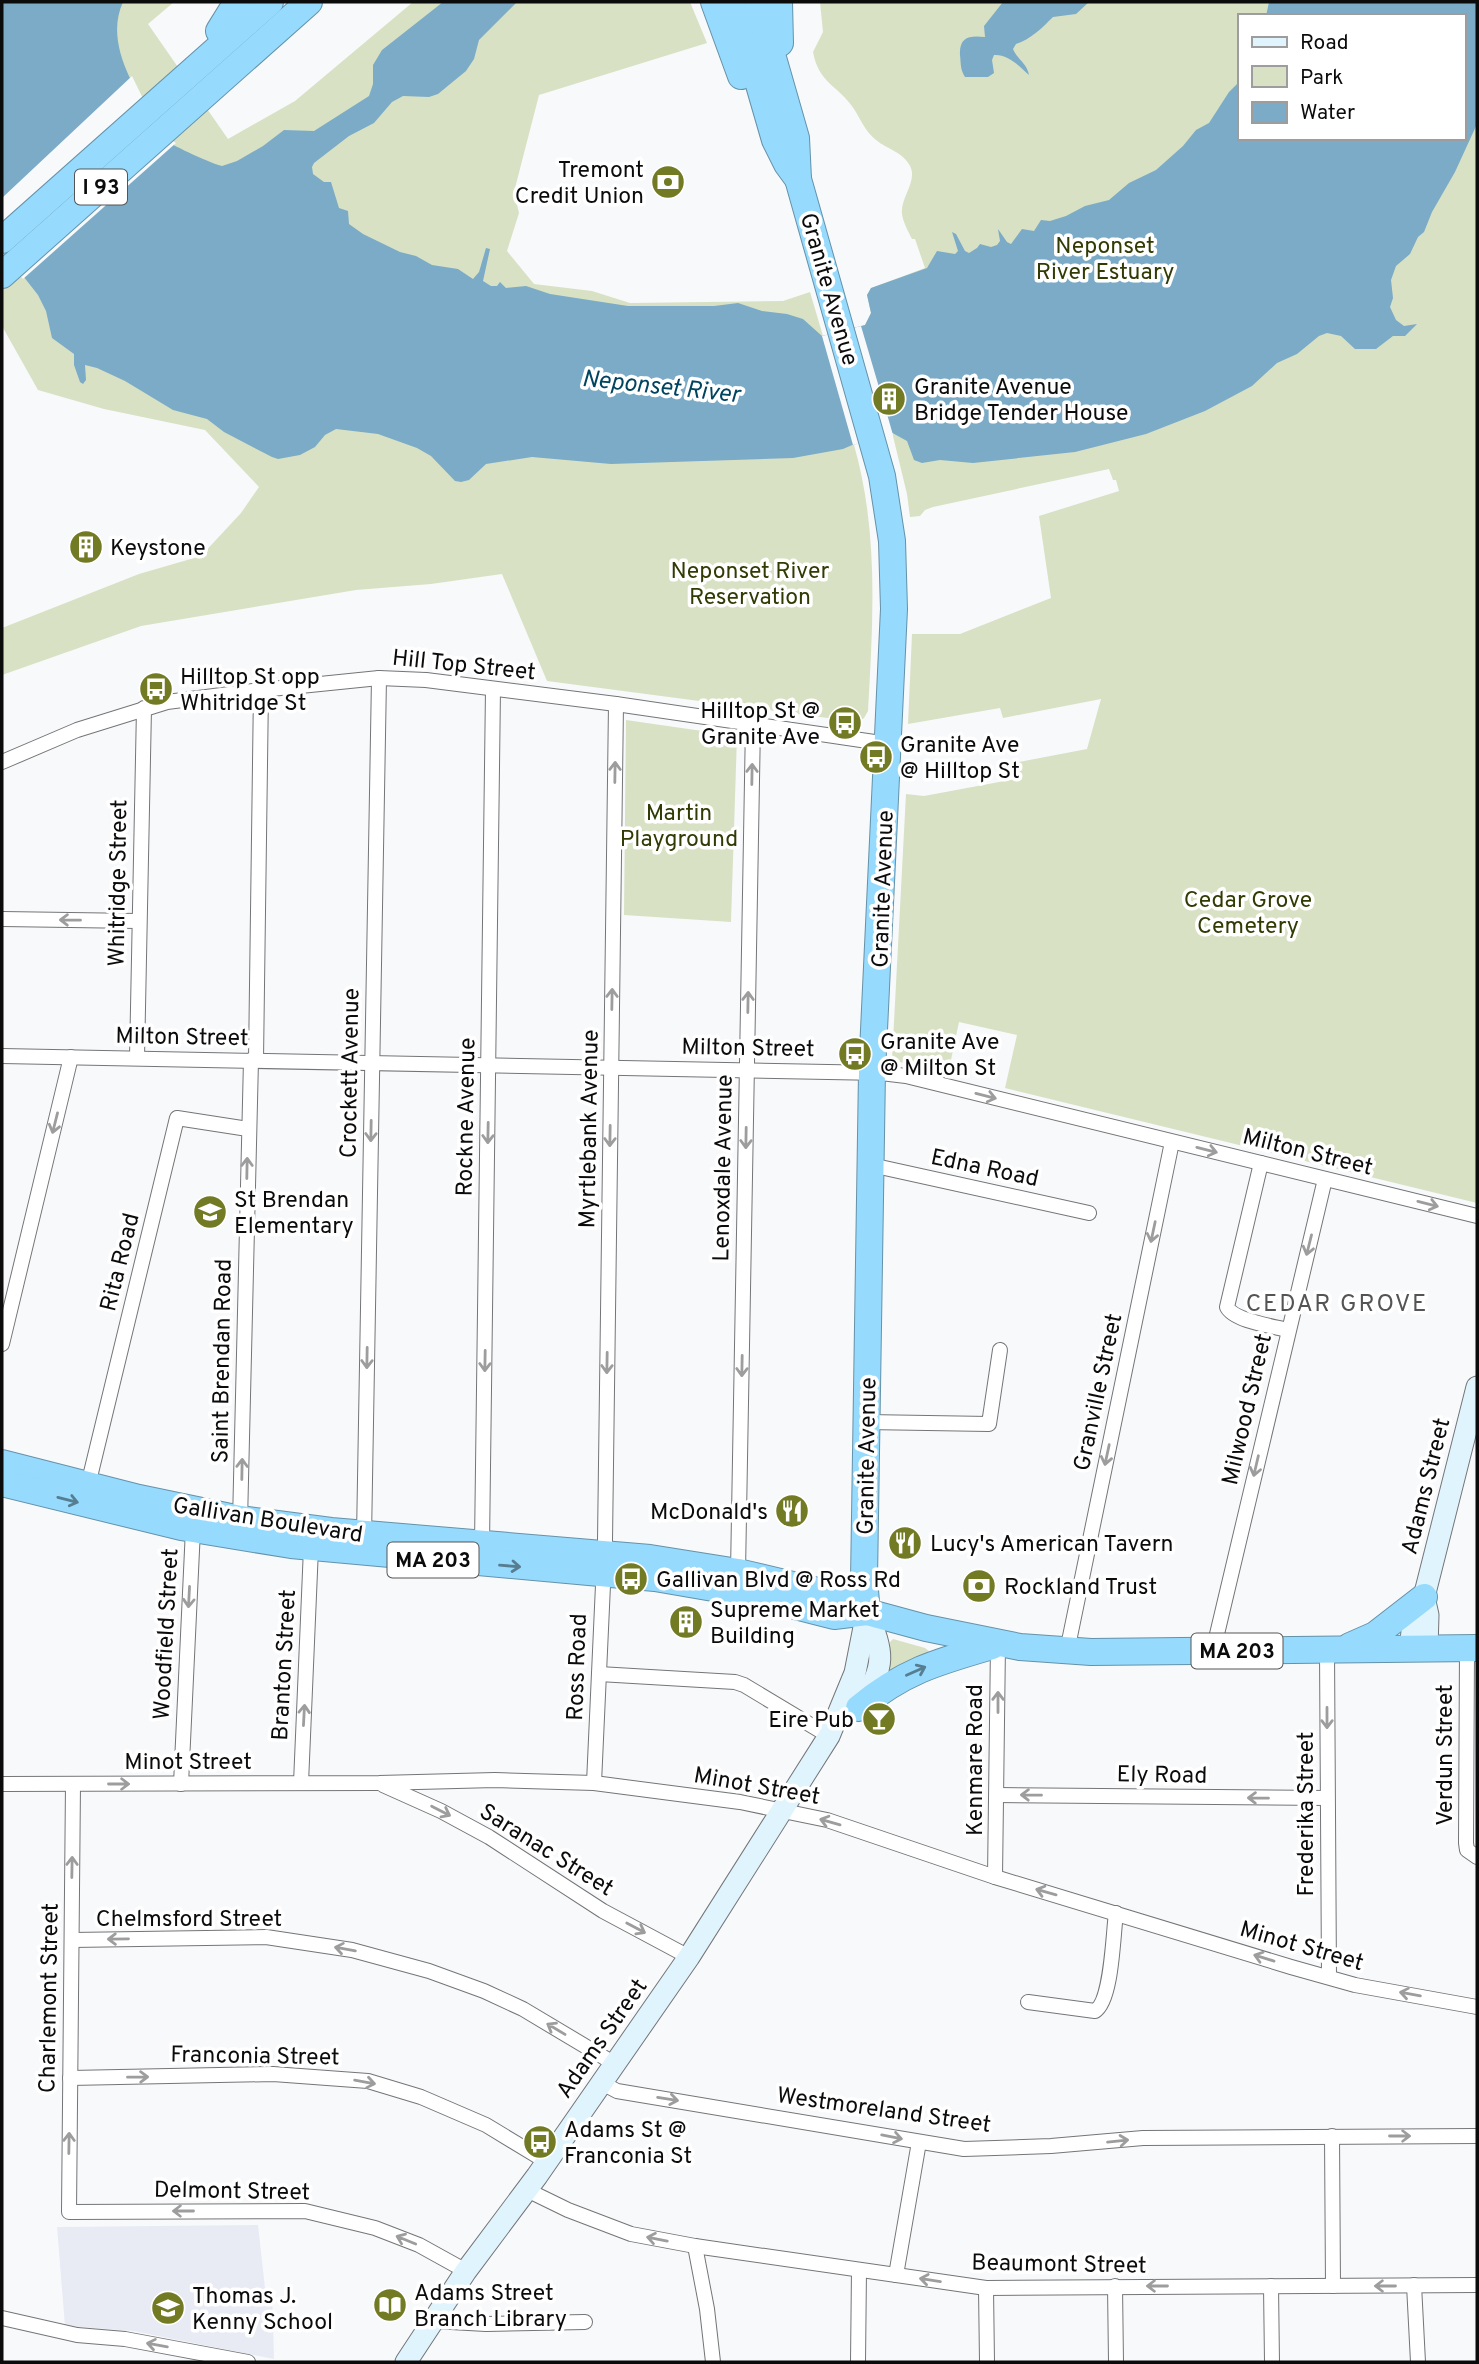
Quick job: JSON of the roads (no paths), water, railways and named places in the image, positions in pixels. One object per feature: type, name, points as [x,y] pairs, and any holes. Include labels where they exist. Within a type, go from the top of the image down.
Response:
[{"type":"highway","points":[[219,31],[237,2]]},
{"type":"highway","name":"I 93","points":[[2,259],[190,83],[219,31],[252,2]]},
{"type":"highway","name":"I 93","points":[[2,275],[270,2]]},
{"type":"highway","name":"I 93","points":[[2,240],[291,2]]},
{"type":"highway","name":"I 93","points":[[2,225],[190,83],[309,2]]},
{"type":"highway","points":[[714,2],[740,74],[780,152]]},
{"type":"highway","name":"Granite Avenue","points":[[736,2],[780,152],[798,179]]},
{"type":"highway","name":"Granite Avenue","points":[[757,2],[796,138],[798,179],[873,440],[887,500],[894,573],[872,1072],[864,1580],[867,1612]]},
{"type":"highway","points":[[779,2],[779,37],[785,101]]},
{"type":"highway","name":"Gallivan Boulevard","points":[[2,1463],[311,1548],[363,1544],[482,1545],[603,1563],[727,1589],[834,1616],[867,1612]]},
{"type":"highway","name":"Gallivan Boulevard","points":[[2,1483],[192,1529],[240,1528],[363,1544],[738,1572],[835,1595],[867,1612],[998,1644],[1067,1651],[1472,1649]]},
{"type":"highway","points":[[1334,1650],[1374,1635],[1424,1597]]},
{"type":"highway","points":[[859,1709],[878,1693],[914,1671],[998,1644]]},
{"type":"main road","name":"Adams Street","points":[[1418,1649],[1415,1613],[1424,1597],[1469,1452],[1477,1387]]},
{"type":"main road","name":"Adams Street","points":[[829,1736],[859,1709],[873,1685],[881,1650],[867,1612]]},
{"type":"main road","name":"Adams Street","points":[[406,2362],[689,1956],[829,1736],[855,1673],[867,1612]]},
{"type":"street","name":"Hill Top Street","points":[[2,762],[77,730],[144,708],[185,699],[379,678],[425,680],[616,704],[888,744]]},
{"type":"street","name":"Crockett Avenue","points":[[363,1544],[379,678]]},
{"type":"street","name":"Rockne Avenue","points":[[482,1545],[493,689]]},
{"type":"street","name":"Saint Brendan Road","points":[[240,1528],[248,1129],[254,1060],[261,690]]},
{"type":"street","name":"Myrtlebank Avenue","points":[[603,1563],[616,704]]},
{"type":"street","name":"Whitridge Street","points":[[137,1058],[144,708]]},
{"type":"street","name":"Lenoxdale Avenue","points":[[738,1572],[753,724]]},
{"type":"street","points":[[2,919],[138,921]]},
{"type":"street","name":"Milton Street","points":[[2,1056],[872,1072],[906,1076],[1477,1216]]},
{"type":"street","points":[[2,1344],[71,1057]]},
{"type":"street","name":"Rita Road","points":[[88,1486],[177,1118],[248,1129]]},
{"type":"street","name":"Granville Street","points":[[1067,1651],[1172,1142]]},
{"type":"street","points":[[1261,1163],[1227,1307],[1230,1313],[1238,1317],[1288,1330]]},
{"type":"street","name":"Edna Road","points":[[871,1165],[1089,1213]]},
{"type":"street","name":"Milwood Street","points":[[1213,1651],[1325,1179]]},
{"type":"street","points":[[866,1422],[989,1424],[1000,1350]]},
{"type":"street","name":"Woodfield Street","points":[[181,1784],[192,1529]]},
{"type":"street","name":"Branton Street","points":[[301,1783],[311,1548]]},
{"type":"street","name":"Ross Road","points":[[594,1783],[603,1563]]},
{"type":"street","name":"Kenmare Road","points":[[995,1877],[998,1644]]},
{"type":"street","name":"Verdun Street","points":[[1472,1649],[1466,1843],[1468,1850],[1477,1857]]},
{"type":"street","name":"Frederika Street","points":[[1329,1977],[1327,1798],[1334,1650]]},
{"type":"street","points":[[599,1674],[735,1682],[829,1736]]},
{"type":"street","name":"Minot Street","points":[[2,1784],[495,1780],[594,1783],[740,1801],[827,1820],[995,1877],[1329,1977],[1477,2007]]},
{"type":"street","name":"Saranac Street","points":[[379,1783],[441,1811],[477,1831],[603,1911],[689,1956]]},
{"type":"street","name":"Charlemont Street","points":[[69,2211],[74,1784]]},
{"type":"street","name":"Ely Road","points":[[997,1795],[1327,1798]]},
{"type":"street","points":[[1028,2002],[1095,2011],[1099,2009],[1105,1994],[1116,1913]]},
{"type":"street","name":"Chelmsford Street","points":[[72,1940],[266,1937],[352,1950],[429,1970],[484,1991],[523,2009],[615,2064]]},
{"type":"street","name":"Franconia Street","points":[[70,2078],[273,2074],[368,2081],[421,2097],[486,2124],[547,2162]]},
{"type":"street","name":"Westmoreland Street","points":[[602,2083],[617,2091],[964,2149],[1000,2149],[1143,2138],[1477,2136]]},
{"type":"street","points":[[1332,2136],[1333,2286]]},
{"type":"street","points":[[896,2275],[919,2142]]},
{"type":"street","name":"Beaumont Street","points":[[527,2190],[568,2210],[631,2234],[695,2246],[986,2288],[1477,2285]]},
{"type":"street","name":"Delmont Street","points":[[69,2211],[305,2211],[375,2228],[419,2245],[467,2271]]},
{"type":"street","points":[[695,2246],[707,2309],[713,2362]]},
{"type":"street","points":[[858,2362],[859,2270]]},
{"type":"street","points":[[1115,2286],[1116,2362]]},
{"type":"street","points":[[1271,2286],[1272,2362]]},
{"type":"street","points":[[1414,2286],[1418,2362]]},
{"type":"street","points":[[986,2288],[987,2362]]},
{"type":"street","points":[[2,2318],[77,2334],[125,2339],[248,2362]]},
{"type":"street","points":[[433,2321],[486,2324],[585,2322]]},
{"type":"water","name":"Neponset River Estuary","points":[[2,2],[123,2],[117,32],[123,62],[161,133],[170,143],[222,166],[263,146],[284,130],[314,131],[369,96],[373,84],[373,65],[382,50],[443,2],[517,2],[479,40],[474,59],[466,71],[438,94],[429,97],[403,96],[392,102],[374,123],[349,136],[314,163],[313,174],[324,182],[331,182],[339,208],[348,211],[349,224],[400,252],[416,256],[432,265],[458,269],[473,279],[479,272],[486,248],[490,249],[483,281],[491,286],[497,286],[500,282],[506,288],[526,286],[550,294],[628,306],[714,306],[738,303],[803,319],[822,336],[865,325],[871,313],[867,295],[871,288],[927,268],[937,251],[955,254],[958,251],[952,232],[969,253],[980,244],[991,247],[997,245],[1000,241],[998,229],[1011,244],[1022,229],[1034,231],[1041,220],[1050,221],[1085,206],[1109,200],[1129,183],[1156,170],[1183,146],[1196,130],[1209,123],[1238,83],[1238,140],[1465,140],[1465,14],[1266,14],[1269,2],[1477,2],[1477,124],[1424,232],[1418,237],[1410,254],[1396,266],[1391,280],[1393,298],[1390,307],[1396,320],[1404,326],[1417,324],[1405,336],[1393,336],[1376,349],[1355,349],[1341,336],[1327,333],[1319,336],[1297,354],[1277,363],[1252,386],[1205,411],[1146,434],[1075,452],[973,463],[940,460],[922,463],[914,460],[907,441],[887,430],[843,449],[793,458],[611,464],[532,457],[486,464],[469,480],[461,482],[455,481],[431,456],[417,448],[378,434],[336,429],[325,435],[315,447],[300,455],[278,459],[224,432],[207,419],[173,410],[125,381],[97,368],[85,365],[86,380],[83,384],[80,382],[74,365],[74,354],[52,338],[46,311],[38,295],[2,249]]},
{"type":"water","points":[[1003,2],[1089,2],[1076,14],[1053,17],[1041,29],[1016,44],[1013,49],[1029,75],[1009,59],[994,55],[994,73],[988,77],[965,77],[961,64],[961,44],[966,38],[985,37],[984,26]]},
{"type":"place","name":"Tremont Credit Union","points":[[668,182]]},
{"type":"place","name":"Granite Avenue Bridge Tender House","points":[[889,399]]},
{"type":"place","name":"Keystone","points":[[86,547]]},
{"type":"place","name":"Hilltop St opp Whitridge St","points":[[156,689]]},
{"type":"place","name":"Hilltop St @ Granite Ave","points":[[845,723]]},
{"type":"place","name":"Granite Ave @ Hilltop St","points":[[876,757]]},
{"type":"place","name":"Granite Ave @ Milton St","points":[[855,1054]]},
{"type":"place","name":"St Brendan Elementary","points":[[210,1212]]},
{"type":"place","name":"McDonald's","points":[[792,1511]]},
{"type":"place","name":"Lucy's American Tavern","points":[[905,1543]]},
{"type":"place","name":"Gallivan Blvd @ Ross Rd","points":[[631,1579]]},
{"type":"place","name":"Rockland Trust","points":[[979,1586]]},
{"type":"place","name":"Supreme Market Building","points":[[686,1622]]},
{"type":"place","name":"Eire Pub","points":[[879,1719]]},
{"type":"place","name":"Adams St @ Franconia St","points":[[540,2142]]},
{"type":"place","name":"Adams Street Branch Library","points":[[390,2305]]},
{"type":"place","name":"Thomas J. Kenny School","points":[[168,2308]]},
{"type":"district","name":"CEDAR GROVE","points":[[1337,1303]]},
{"type":"water label","name":"Neponset River","points":[[661,386]]},
{"type":"park label","name":"Neponset River Reservation","points":[[750,583]]},
{"type":"park label","name":"Martin Playground","points":[[679,825]]},
{"type":"park label","name":"Cedar Grove Cemetery","points":[[1248,912]]}]
